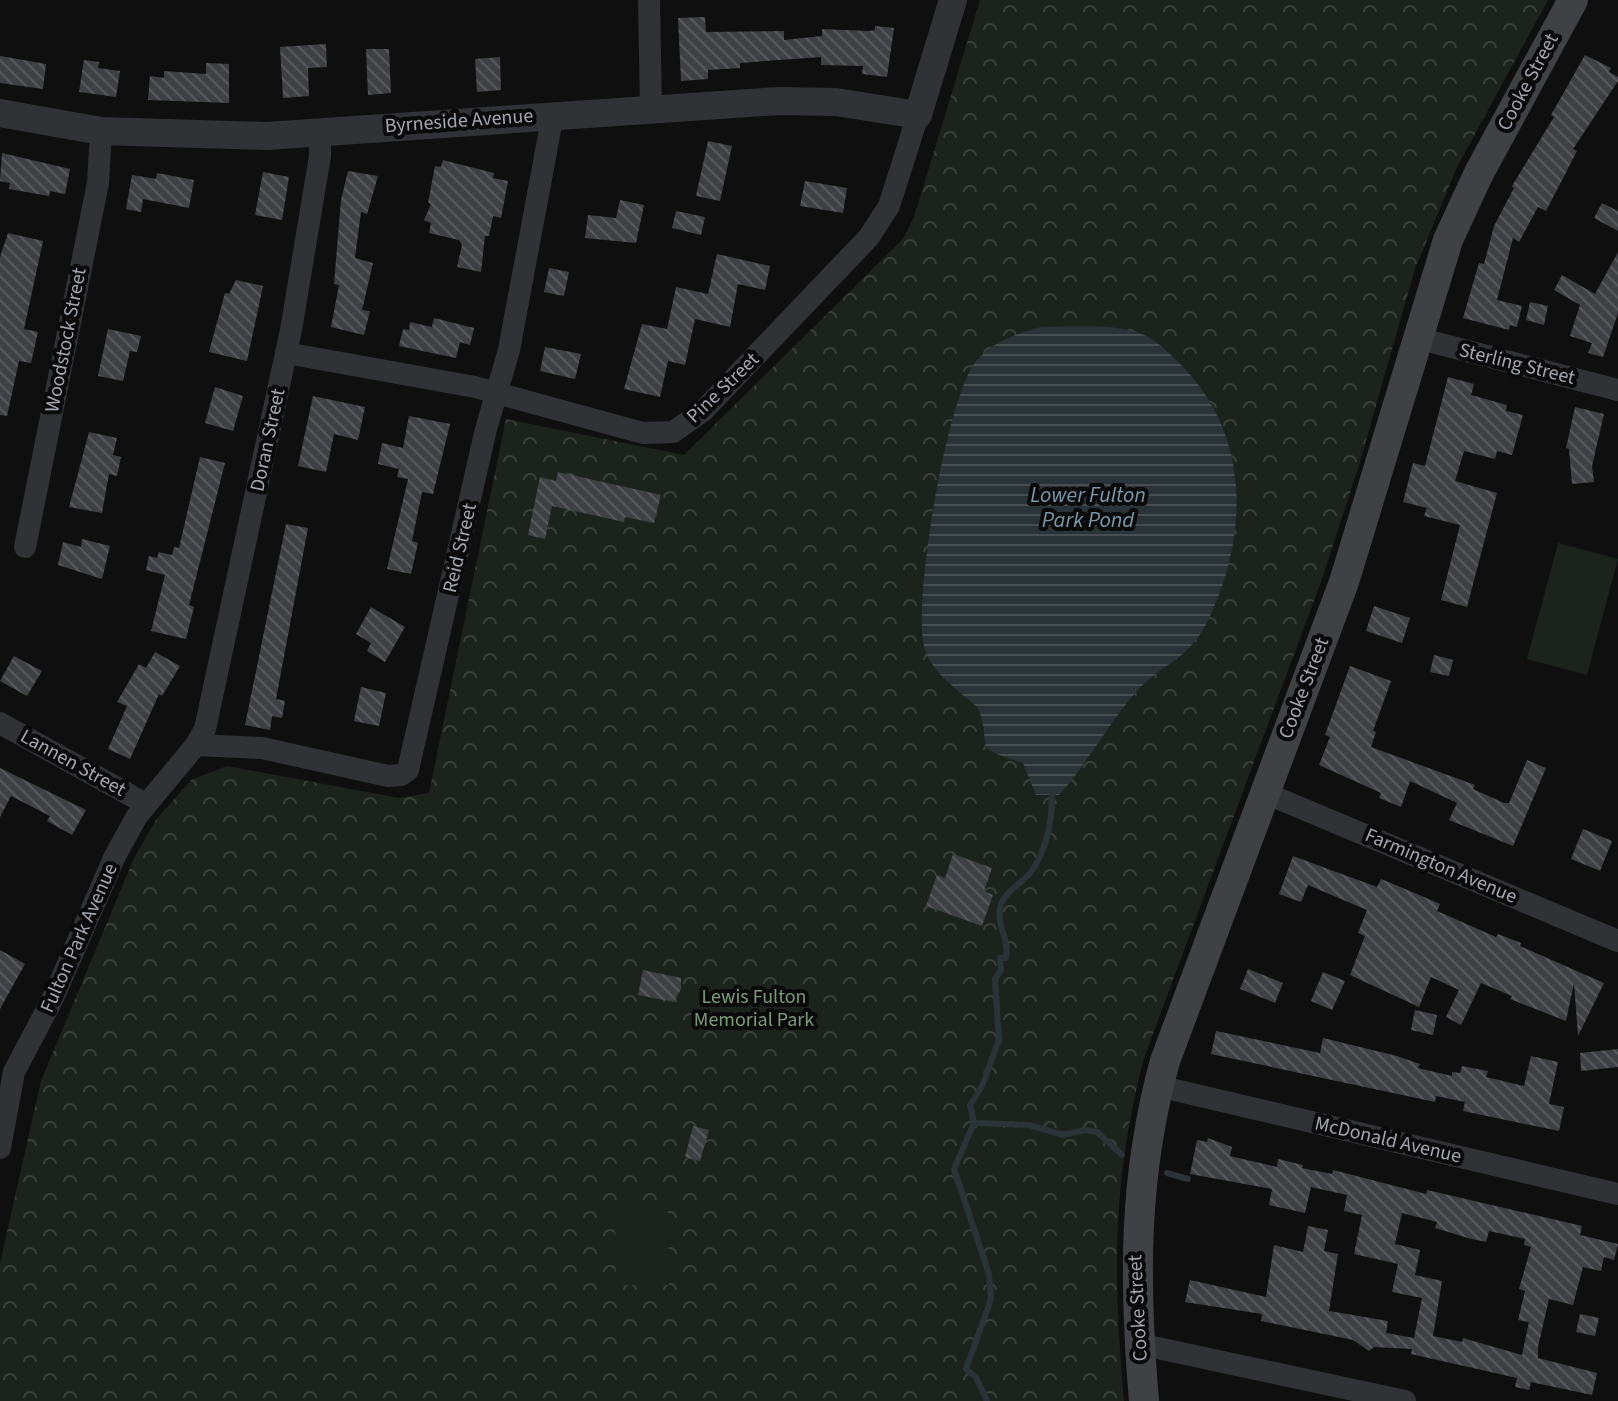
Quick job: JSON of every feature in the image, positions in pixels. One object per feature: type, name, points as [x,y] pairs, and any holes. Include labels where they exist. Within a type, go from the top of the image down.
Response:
[{"type":"main road","name":"Cooke Street","points":[[1144,1401],[1139,1344],[1137,1210],[1158,1086],[1175,1029],[1356,545],[1438,267],[1468,195],[1573,0]]},
{"type":"street","points":[[649,0],[651,108]]},
{"type":"street","name":"Pine Street","points":[[286,353],[497,393],[643,433],[662,434],[684,426],[869,237],[889,206],[953,0]]},
{"type":"street","name":"Byrneside Avenue","points":[[0,113],[101,131],[233,136],[798,100],[918,115]]},
{"type":"street","name":"Reid Street","points":[[196,745],[262,748],[388,776],[401,775],[408,770],[514,323],[553,114]]},
{"type":"street","name":"Woodstock Street","points":[[25,547],[98,183],[101,131]]},
{"type":"street","name":"Doran Street","points":[[196,745],[207,721],[286,353],[320,156],[320,131]]},
{"type":"street","name":"Sterling Street","points":[[1417,338],[1618,390]]},
{"type":"street","name":"Lannen Street","points":[[0,723],[146,804]]},
{"type":"street","name":"Fulton Park Avenue","points":[[0,1148],[7,1070],[53,998],[115,856],[146,804],[196,745]]},
{"type":"street","name":"Farmington Avenue","points":[[1265,793],[1618,941]]},
{"type":"street","name":"McDonald Avenue","points":[[1158,1086],[1618,1194]]},
{"type":"street","points":[[1139,1344],[1405,1401]]},
{"type":"green space","name":"Lewis Fulton Memorial Park","points":[[980,0],[1548,0],[1457,167],[1415,269],[1359,465],[1322,579],[1144,1058],[1126,1145],[1118,1228],[1118,1312],[1124,1401],[0,1401],[0,1263],[41,1081],[134,858],[156,820],[191,780],[227,766],[399,798],[429,793],[506,419],[684,455],[903,239],[914,217]]},
{"type":"green space","points":[[1558,543],[1618,559],[1587,675],[1527,659]]},
{"type":"green space","points":[[615,1211],[668,1211],[669,1285],[616,1285]]},
{"type":"water","name":"Lower Fulton Park Pond","points":[[1041,327],[1120,329],[1144,335],[1161,346],[1186,370],[1208,398],[1223,428],[1232,460],[1236,494],[1235,527],[1229,561],[1219,594],[1198,638],[1136,692],[1059,795],[1036,795],[1023,763],[988,749],[978,708],[934,667],[925,650],[922,627],[927,548],[934,501],[954,413],[966,380],[977,360],[991,347]]},
{"type":"building","points":[[705,17],[706,32],[784,31],[784,40],[822,36],[822,29],[868,31],[875,30],[875,26],[894,28],[887,77],[862,74],[863,66],[821,65],[821,57],[740,63],[740,68],[708,70],[708,79],[681,81],[678,18]]},
{"type":"building","points":[[326,44],[327,67],[308,68],[309,96],[283,98],[280,47]]},
{"type":"building","points":[[366,49],[389,49],[391,93],[368,95]]},
{"type":"building","points":[[1585,55],[1611,68],[1609,72],[1618,77],[1618,81],[1573,149],[1577,151],[1546,211],[1538,207],[1519,242],[1513,238],[1497,300],[1522,306],[1517,327],[1510,325],[1509,330],[1463,318],[1479,263],[1484,264],[1494,226],[1514,188],[1512,186],[1554,117],[1551,115]]},
{"type":"building","points":[[0,56],[46,64],[43,89],[0,83]]},
{"type":"building","points":[[500,57],[501,90],[477,92],[475,59]]},
{"type":"building","points":[[84,60],[99,62],[98,68],[120,71],[116,97],[79,92]]},
{"type":"building","points":[[206,63],[229,64],[229,103],[148,100],[150,76],[164,78],[164,71],[206,74]]},
{"type":"building","points":[[708,141],[732,146],[720,201],[696,196]]},
{"type":"building","points":[[2,153],[70,169],[65,194],[50,191],[49,196],[9,189],[10,183],[0,181]]},
{"type":"building","points":[[443,160],[494,173],[493,178],[508,181],[501,218],[493,216],[489,236],[485,236],[481,272],[457,267],[462,245],[459,240],[429,233],[431,223],[424,220],[431,204],[428,203],[435,166],[441,167]]},
{"type":"building","points":[[348,171],[378,176],[367,214],[361,212],[355,258],[373,263],[362,310],[370,311],[364,335],[331,327],[339,285],[334,284],[341,200]]},
{"type":"building","points":[[263,172],[289,177],[282,220],[255,215]]},
{"type":"building","points":[[157,173],[194,180],[189,208],[143,199],[141,212],[126,209],[132,175],[156,179]]},
{"type":"building","points":[[805,181],[847,188],[843,213],[800,206]]},
{"type":"building","points":[[620,200],[644,205],[636,243],[585,238],[588,215],[616,218]]},
{"type":"building","points":[[1602,203],[1618,211],[1618,231],[1594,218]]},
{"type":"building","points":[[676,211],[705,217],[701,235],[672,228]]},
{"type":"building","points":[[8,233],[43,241],[24,329],[38,332],[31,363],[19,361],[7,416],[0,415],[0,257]]},
{"type":"building","points":[[1618,252],[1618,313],[1603,357],[1588,353],[1592,343],[1570,336],[1580,305],[1554,290],[1562,275],[1595,294]]},
{"type":"building","points":[[717,254],[770,266],[765,290],[738,284],[730,327],[695,319],[685,365],[668,361],[660,397],[624,389],[642,324],[667,329],[676,287],[708,294]]},
{"type":"building","points":[[549,268],[569,272],[564,296],[544,292]]},
{"type":"building","points":[[236,280],[263,286],[247,361],[209,352],[225,293],[229,294]]},
{"type":"building","points":[[1530,302],[1548,306],[1544,325],[1526,320]]},
{"type":"building","points":[[434,318],[474,328],[470,345],[460,342],[456,358],[399,346],[403,329],[409,330],[410,322],[432,327]]},
{"type":"building","points":[[108,329],[141,336],[137,352],[130,351],[123,381],[98,376]]},
{"type":"building","points":[[545,347],[581,354],[575,379],[540,371]]},
{"type":"building","points":[[1448,377],[1474,384],[1471,395],[1507,405],[1506,411],[1523,415],[1512,455],[1497,451],[1495,459],[1464,451],[1455,481],[1497,493],[1467,607],[1441,600],[1460,525],[1424,516],[1427,508],[1403,502],[1413,463],[1425,466]]},
{"type":"building","points":[[215,387],[243,396],[233,431],[205,423]]},
{"type":"building","points":[[313,396],[365,407],[358,440],[334,434],[326,472],[298,466]]},
{"type":"building","points":[[1575,407],[1604,414],[1592,466],[1594,482],[1572,484],[1569,449],[1566,448]]},
{"type":"building","points":[[409,416],[450,424],[433,494],[422,492],[412,541],[418,543],[411,574],[387,569],[408,479],[397,477],[399,469],[378,464],[382,443],[403,448]]},
{"type":"building","points":[[89,432],[117,438],[113,455],[121,457],[117,476],[109,474],[102,513],[69,507]]},
{"type":"building","points":[[200,457],[225,463],[189,605],[194,607],[186,639],[151,631],[165,575],[146,570],[149,556],[157,558],[159,552],[172,555],[174,547],[179,548]]},
{"type":"building","points":[[558,472],[661,495],[654,523],[625,517],[624,522],[552,506],[545,539],[528,535],[540,477],[556,481]]},
{"type":"building","points":[[286,524],[308,528],[276,699],[285,701],[282,718],[272,716],[270,730],[245,725]]},
{"type":"building","points":[[82,539],[110,546],[102,579],[58,565],[63,542],[81,547]]},
{"type":"building","points":[[1374,606],[1410,618],[1402,643],[1366,631]]},
{"type":"building","points":[[371,607],[405,627],[385,662],[367,651],[371,643],[356,634]]},
{"type":"building","points":[[155,652],[180,666],[162,696],[159,694],[130,759],[108,749],[127,706],[117,702],[139,664],[146,668]]},
{"type":"building","points":[[1434,655],[1453,660],[1449,676],[1430,672]]},
{"type":"building","points":[[14,656],[42,671],[27,696],[0,681]]},
{"type":"building","points":[[1350,666],[1391,681],[1373,731],[1376,732],[1371,747],[1475,785],[1473,789],[1504,803],[1509,803],[1527,760],[1546,768],[1513,846],[1449,820],[1457,803],[1410,781],[1401,807],[1379,798],[1381,793],[1319,765],[1330,737],[1325,735]]},
{"type":"building","points":[[361,687],[386,693],[379,726],[354,721]]},
{"type":"building","points":[[0,768],[86,810],[72,835],[47,821],[50,816],[11,796],[0,817]]},
{"type":"building","points":[[1583,829],[1612,841],[1600,871],[1571,859]]},
{"type":"building","points":[[953,854],[992,868],[984,891],[993,895],[982,926],[926,906],[937,875],[945,878]]},
{"type":"building","points":[[1293,856],[1377,887],[1381,879],[1440,904],[1437,911],[1496,937],[1498,934],[1521,943],[1520,946],[1604,983],[1578,1036],[1574,983],[1566,1021],[1510,999],[1512,996],[1481,983],[1461,1025],[1446,1017],[1459,990],[1431,977],[1419,1007],[1350,975],[1365,936],[1358,933],[1367,910],[1308,885],[1301,902],[1279,894]]},
{"type":"building","points":[[0,950],[25,964],[0,1009]]},
{"type":"building","points":[[1248,969],[1283,983],[1275,1003],[1240,989]]},
{"type":"building","points":[[643,970],[681,978],[681,989],[674,1002],[638,995]]},
{"type":"building","points":[[1323,972],[1345,981],[1332,1010],[1311,1001]]},
{"type":"building","points":[[1415,1010],[1437,1015],[1433,1035],[1411,1030]]},
{"type":"building","points":[[1216,1031],[1320,1053],[1323,1038],[1397,1056],[1420,1064],[1418,1068],[1452,1076],[1452,1072],[1460,1073],[1462,1066],[1488,1071],[1486,1077],[1524,1086],[1531,1056],[1558,1062],[1549,1104],[1564,1107],[1559,1131],[1463,1111],[1465,1102],[1436,1096],[1435,1102],[1211,1054]]},
{"type":"building","points":[[1618,1049],[1618,1067],[1581,1071],[1580,1053]]},
{"type":"building","points":[[693,1126],[709,1130],[700,1161],[685,1157]]},
{"type":"building","points":[[1208,1138],[1232,1147],[1230,1156],[1277,1167],[1278,1159],[1303,1165],[1302,1168],[1332,1174],[1333,1170],[1426,1194],[1427,1190],[1582,1226],[1580,1235],[1618,1244],[1614,1260],[1604,1257],[1601,1271],[1583,1267],[1573,1305],[1549,1299],[1538,1347],[1538,1358],[1597,1373],[1592,1395],[1531,1382],[1529,1390],[1515,1387],[1517,1378],[1411,1354],[1412,1349],[1374,1347],[1369,1351],[1353,1340],[1261,1321],[1262,1314],[1185,1302],[1190,1280],[1266,1297],[1274,1245],[1303,1252],[1308,1226],[1328,1230],[1324,1251],[1338,1254],[1329,1311],[1388,1321],[1386,1333],[1414,1338],[1422,1298],[1392,1292],[1398,1264],[1354,1254],[1362,1215],[1344,1211],[1347,1195],[1311,1187],[1305,1213],[1269,1205],[1272,1189],[1190,1174],[1197,1140],[1207,1142]],"holes":[[[1402,1213],[1437,1222],[1435,1228],[1468,1238],[1486,1242],[1489,1231],[1525,1239],[1524,1245],[1531,1247],[1519,1289],[1525,1291],[1518,1320],[1529,1322],[1522,1355],[1463,1338],[1462,1342],[1433,1336],[1442,1281],[1415,1275],[1420,1250],[1395,1244]]]},
{"type":"building","points":[[1580,1314],[1599,1318],[1595,1336],[1576,1332]]},
{"type":"waterway","points":[[987,1401],[976,1377],[966,1369],[991,1299],[989,1274],[954,1169],[974,1123],[970,1105],[982,1086],[999,1040],[995,979],[1001,970],[1000,958],[1006,958],[1007,951],[1000,919],[1001,904],[1031,872],[1041,854],[1050,825],[1052,795]]},
{"type":"waterway","points":[[974,1123],[1029,1125],[1063,1135],[1085,1130],[1097,1132],[1122,1155]]},
{"type":"waterway","points":[[1167,1173],[1188,1179]]}]
